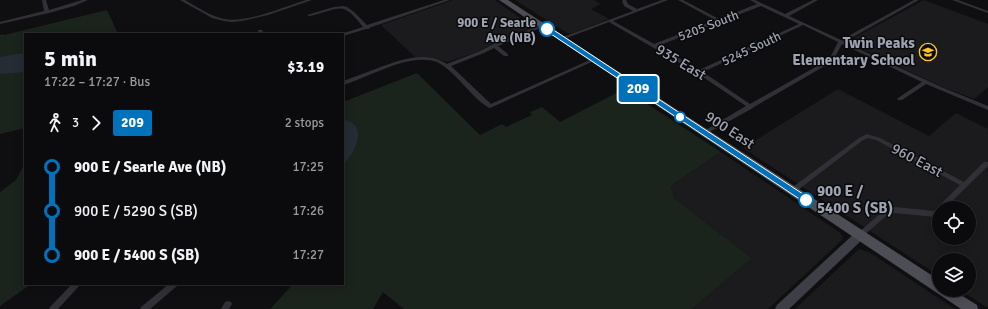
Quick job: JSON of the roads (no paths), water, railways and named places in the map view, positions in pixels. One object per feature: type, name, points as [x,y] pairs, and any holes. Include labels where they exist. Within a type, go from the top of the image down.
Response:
[{"type":"main road","name":"900 East","points":[[503,0],[932,282]]},
{"type":"main road","points":[[954,297],[972,309]]},
{"type":"street","points":[[44,0],[47,12]]},
{"type":"street","points":[[1,23],[47,12],[86,0]]},
{"type":"street","points":[[182,0],[221,20],[229,21],[242,20],[310,0]]},
{"type":"street","points":[[344,35],[368,28],[448,0]]},
{"type":"street","points":[[562,38],[666,0]]},
{"type":"street","points":[[680,0],[720,21]]},
{"type":"street","points":[[752,0],[926,82],[988,108]]},
{"type":"street","points":[[785,16],[816,0]]},
{"type":"street","points":[[704,133],[828,62],[834,56],[837,46],[841,42],[916,0]]},
{"type":"street","points":[[954,0],[988,12]]},
{"type":"street","points":[[965,4],[970,0]]},
{"type":"street","points":[[624,1],[626,5],[637,11]]},
{"type":"street","name":"5205 South","points":[[654,46],[761,4]]},
{"type":"street","points":[[309,14],[318,14],[339,7],[345,8],[368,28]]},
{"type":"street","name":"935 East","points":[[610,21],[699,72],[751,107]]},
{"type":"street","name":"5245 South","points":[[699,72],[802,24]]},
{"type":"street","points":[[447,66],[543,26]]},
{"type":"street","points":[[494,46],[506,55]]},
{"type":"street","points":[[344,83],[411,59],[437,61],[447,66],[490,106],[594,60]]},
{"type":"street","points":[[900,99],[926,82]]},
{"type":"street","name":"960 East","points":[[792,191],[861,139],[869,137],[878,139],[965,185]]},
{"type":"street","points":[[948,201],[986,164]]},
{"type":"street","points":[[781,309],[884,214],[895,210],[932,214]]},
{"type":"street","points":[[53,309],[76,285]]},
{"type":"street","points":[[144,309],[173,285]]},
{"type":"place","name":"900 E / Searle Ave (NB)","points":[[547,29]]},
{"type":"place","name":"Twin Peaks Elementary School","points":[[928,52]]},
{"type":"place","name":"900 E / 5400 S (SB)","points":[[806,200]]}]
